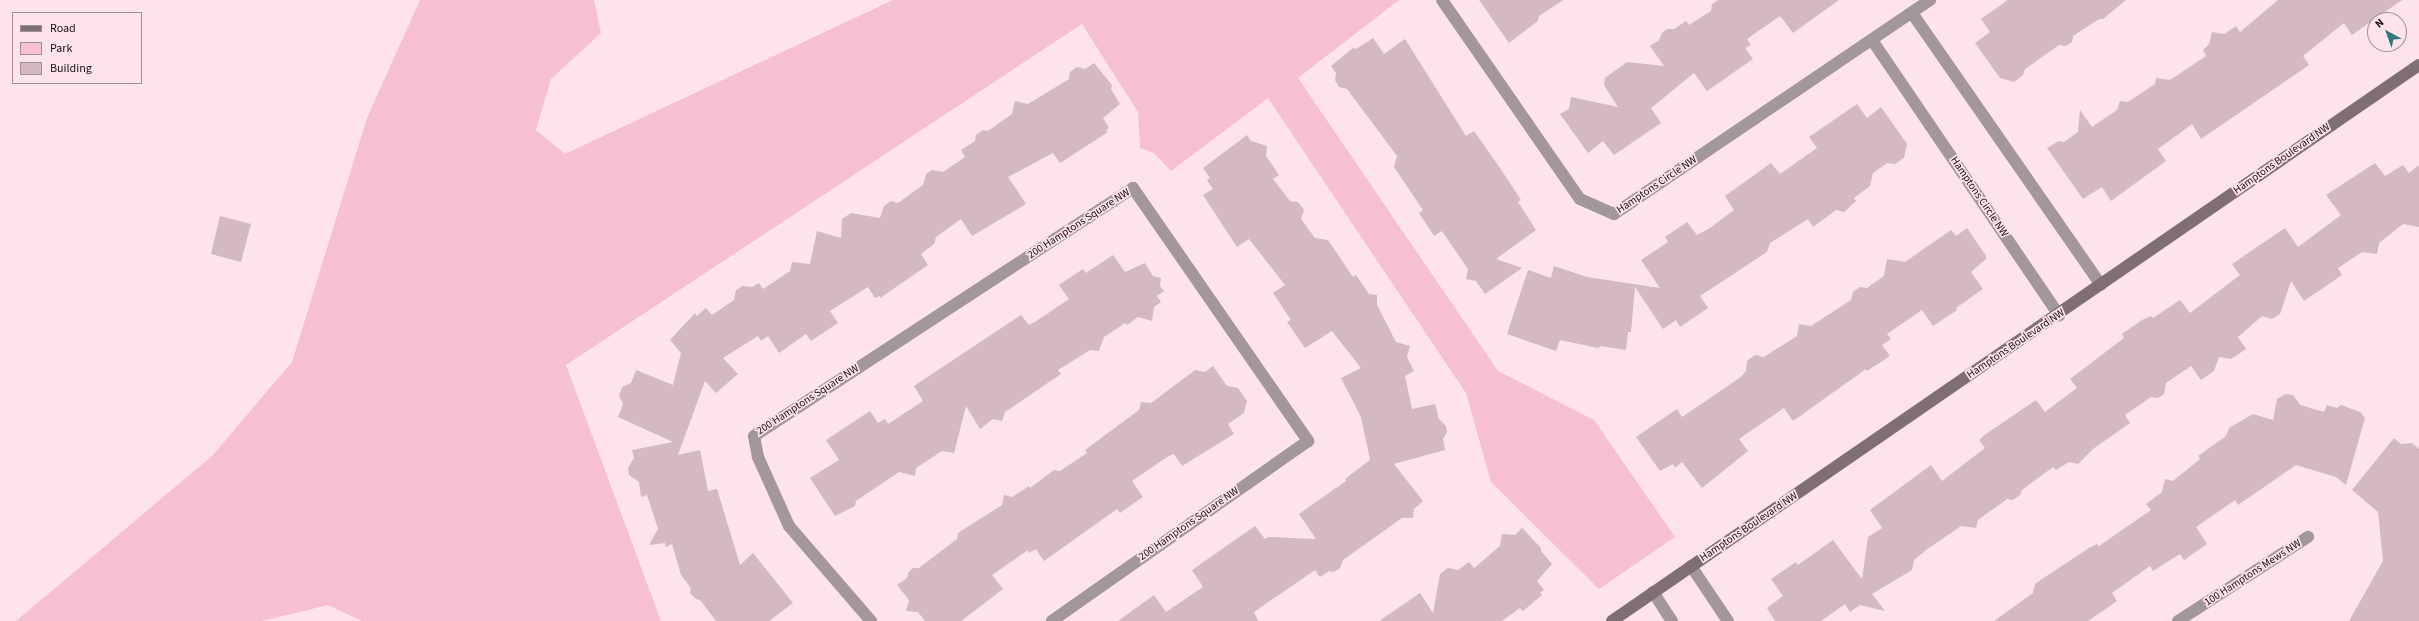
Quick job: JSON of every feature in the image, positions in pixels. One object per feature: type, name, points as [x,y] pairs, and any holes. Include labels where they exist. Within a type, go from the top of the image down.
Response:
[{"type":"street","name":"Hamptons Circle NW","points":[[1442,0],[1580,198],[1614,214],[1930,0]]},
{"type":"street","points":[[1912,13],[2101,286]]},
{"type":"street","name":"Hamptons Circle NW","points":[[1872,40],[2059,315]]},
{"type":"street","name":"Hamptons Boulevard NW","points":[[1612,621],[2059,315],[2419,65]]},
{"type":"street","name":"200 Hamptons Square NW","points":[[871,621],[789,526],[758,457],[754,436],[1133,188],[1308,441],[1052,621]]},
{"type":"street","name":"100 Hamptons Mews NW","points":[[2178,621],[2308,537]]},
{"type":"street","points":[[1691,566],[1728,621]]},
{"type":"street","points":[[1653,592],[1672,621]]},
{"type":"green space","points":[[420,0],[594,0],[601,33],[551,79],[536,130],[565,154],[893,0],[1399,0],[1298,78],[1498,371],[1594,420],[1675,537],[1599,589],[1491,482],[1466,393],[1268,98],[1171,171],[1154,153],[1140,148],[1138,112],[1082,24],[566,365],[661,621],[362,621],[328,605],[262,621],[16,621],[212,456],[292,362],[367,118]]},
{"type":"building","points":[[1479,0],[1563,0],[1539,16],[1538,21],[1509,43]]},
{"type":"building","points":[[1718,0],[1839,0],[1793,33],[1780,16],[1747,39],[1751,45],[1745,48],[1753,59],[1707,91],[1694,73],[1651,108],[1661,123],[1614,155],[1603,141],[1588,153],[1560,114],[1569,109],[1571,97],[1618,107],[1604,85],[1605,78],[1627,62],[1664,66],[1650,46],[1659,40],[1662,33],[1667,29],[1674,29],[1686,21],[1689,25],[1711,11],[1712,4]]},
{"type":"building","points":[[2008,0],[2126,0],[2103,19],[2099,19],[2073,36],[2072,42],[2066,46],[2059,45],[2025,69],[2023,75],[2014,82],[2000,78],[1975,43],[1990,32],[1981,19]]},
{"type":"building","points":[[2278,0],[2402,0],[2385,12],[2367,12],[2367,24],[2352,35],[2344,23],[2303,56],[2309,65],[2201,139],[2192,124],[2158,149],[2166,161],[2111,201],[2102,187],[2083,199],[2047,148],[2059,141],[2064,142],[2078,132],[2080,110],[2092,127],[2117,110],[2120,101],[2128,102],[2155,84],[2156,78],[2170,80],[2206,56],[2203,50],[2209,44],[2212,32],[2224,34],[2236,26],[2240,32]]},
{"type":"building","points":[[1373,38],[1384,54],[1405,39],[1466,136],[1474,131],[1500,168],[1521,200],[1518,202],[1536,230],[1496,259],[1522,268],[1485,294],[1476,281],[1466,279],[1468,269],[1442,231],[1434,236],[1419,213],[1423,210],[1394,167],[1397,156],[1347,89],[1339,87],[1335,80],[1336,73],[1331,66],[1353,48],[1356,49]]},
{"type":"building","points":[[1094,63],[1112,85],[1111,89],[1120,104],[1103,118],[1109,128],[1106,130],[1108,132],[1060,163],[1053,153],[1008,177],[1026,204],[972,236],[961,219],[936,237],[934,244],[921,254],[928,265],[880,298],[880,296],[875,298],[868,287],[830,311],[838,323],[811,341],[806,334],[779,353],[768,336],[761,341],[758,336],[723,358],[738,374],[716,393],[705,381],[678,455],[700,450],[708,491],[717,489],[740,565],[753,553],[793,603],[769,621],[716,621],[700,600],[696,599],[690,593],[691,588],[681,575],[672,544],[666,547],[665,543],[649,545],[658,529],[647,495],[641,497],[639,482],[629,475],[628,468],[634,458],[632,450],[673,442],[618,417],[623,404],[619,396],[622,387],[631,383],[636,370],[673,385],[681,353],[670,340],[695,313],[697,316],[706,308],[712,315],[734,300],[736,290],[743,286],[752,287],[759,283],[763,289],[790,271],[792,262],[810,264],[817,231],[841,238],[842,219],[851,213],[880,218],[884,206],[891,201],[898,203],[923,185],[926,174],[932,170],[943,172],[965,157],[961,150],[975,141],[976,135],[983,130],[988,131],[1012,114],[1015,101],[1028,104],[1069,79],[1070,72],[1077,67],[1085,69]]},
{"type":"building","points":[[1857,104],[1867,118],[1881,107],[1907,144],[1904,158],[1895,164],[1887,163],[1873,173],[1870,186],[1854,198],[1856,201],[1844,212],[1836,210],[1813,227],[1808,219],[1770,243],[1767,252],[1700,296],[1708,308],[1680,327],[1676,320],[1663,329],[1635,287],[1631,332],[1628,332],[1626,350],[1601,346],[1598,348],[1560,340],[1556,351],[1507,334],[1528,270],[1551,278],[1554,266],[1587,277],[1660,288],[1641,260],[1668,242],[1665,237],[1687,222],[1697,235],[1710,228],[1734,210],[1725,196],[1771,163],[1780,174],[1817,148],[1809,137]]},
{"type":"building","points":[[1247,135],[1251,141],[1267,146],[1266,156],[1279,175],[1273,179],[1290,201],[1298,202],[1304,210],[1301,219],[1315,238],[1328,240],[1353,277],[1356,275],[1369,294],[1377,295],[1377,305],[1396,342],[1410,346],[1407,357],[1414,371],[1405,376],[1412,409],[1435,404],[1439,419],[1446,426],[1447,432],[1443,439],[1445,450],[1394,464],[1423,501],[1414,509],[1413,518],[1402,518],[1343,560],[1340,568],[1334,572],[1329,571],[1320,577],[1315,570],[1254,612],[1258,621],[1118,621],[1154,595],[1166,612],[1203,587],[1192,570],[1255,526],[1265,539],[1268,537],[1316,539],[1299,514],[1346,481],[1345,479],[1370,460],[1361,417],[1341,378],[1361,368],[1332,331],[1305,348],[1287,322],[1291,320],[1273,293],[1285,285],[1249,239],[1237,247],[1203,195],[1213,189],[1207,180],[1210,178],[1203,168]]},
{"type":"building","points":[[2375,163],[2385,176],[2403,165],[2409,173],[2419,165],[2419,227],[2403,224],[2379,243],[2377,254],[2362,252],[2338,268],[2342,275],[2304,301],[2291,281],[2280,314],[2272,319],[2262,316],[2238,337],[2246,349],[2231,359],[2219,357],[2214,371],[2201,380],[2191,366],[2166,383],[2164,394],[2158,398],[2151,397],[2125,415],[2130,423],[2093,449],[2078,464],[2069,462],[2056,470],[2053,467],[2022,490],[2020,495],[2013,500],[2007,499],[1978,520],[1976,528],[1961,526],[1926,550],[1914,560],[1912,570],[1872,594],[1885,611],[1860,605],[1850,612],[1845,604],[1821,621],[1775,621],[1767,608],[1783,596],[1771,579],[1796,562],[1798,565],[1833,540],[1862,579],[1868,537],[1882,528],[1870,510],[1931,465],[1942,481],[1985,448],[1979,440],[2036,400],[2045,412],[2077,388],[2070,379],[2124,338],[2122,334],[2142,320],[2151,316],[2153,318],[2180,300],[2190,313],[2240,275],[2232,264],[2285,228],[2298,247],[2341,215],[2326,195]]},
{"type":"building","points":[[220,216],[251,224],[241,262],[211,254]]},
{"type":"building","points":[[1967,228],[1986,256],[1986,259],[1971,272],[1983,289],[1956,308],[1957,310],[1933,326],[1922,310],[1887,334],[1891,339],[1882,345],[1890,356],[1867,371],[1866,369],[1793,421],[1784,408],[1739,439],[1748,451],[1702,488],[1682,462],[1675,468],[1673,464],[1660,471],[1636,437],[1677,409],[1682,417],[1741,377],[1746,371],[1747,361],[1755,355],[1764,357],[1797,336],[1799,324],[1811,326],[1851,300],[1853,292],[1860,287],[1867,288],[1884,276],[1887,259],[1905,262],[1951,230],[1956,236]]},
{"type":"building","points":[[1113,255],[1125,272],[1145,263],[1153,276],[1161,278],[1160,286],[1164,291],[1157,296],[1161,302],[1154,307],[1152,321],[1138,317],[1127,325],[1125,323],[1104,337],[1099,351],[1090,350],[1058,370],[1061,374],[1005,412],[1002,421],[993,419],[980,429],[966,406],[954,453],[942,451],[916,468],[915,476],[899,472],[856,501],[855,506],[835,516],[810,478],[839,460],[826,440],[870,411],[878,423],[885,419],[888,424],[923,401],[914,386],[1021,315],[1029,325],[1035,322],[1069,299],[1059,285],[1083,269],[1086,273]]},
{"type":"building","points":[[1213,366],[1227,386],[1238,388],[1247,401],[1244,413],[1228,424],[1234,434],[1182,466],[1174,454],[1167,457],[1132,481],[1143,497],[1120,513],[1117,509],[1044,561],[1036,549],[1029,553],[1028,550],[992,575],[1003,589],[961,621],[925,621],[918,612],[906,611],[909,600],[897,585],[907,578],[908,573],[913,568],[919,568],[957,539],[958,533],[1002,505],[1004,495],[1012,497],[1029,486],[1030,488],[1054,470],[1060,471],[1087,453],[1085,450],[1139,410],[1141,402],[1151,403],[1195,370],[1205,372]]},
{"type":"building","points":[[2285,394],[2293,395],[2300,405],[2324,412],[2327,405],[2337,408],[2341,405],[2360,412],[2365,418],[2346,485],[2336,477],[2296,465],[2238,505],[2235,500],[2196,527],[2207,544],[2184,560],[2180,554],[2153,571],[2150,566],[2112,593],[2117,601],[2088,621],[1994,621],[2033,593],[2035,584],[2042,579],[2089,548],[2097,544],[2099,546],[2151,510],[2146,504],[2162,492],[2165,479],[2173,481],[2200,459],[2198,456],[2226,436],[2229,428],[2253,414],[2273,420],[2277,399]]},
{"type":"building","points":[[2394,438],[2401,444],[2412,443],[2419,449],[2419,621],[2349,621],[2383,561],[2378,512],[2352,490]]},
{"type":"building","points":[[1522,528],[1541,548],[1541,551],[1552,564],[1537,581],[1544,590],[1540,593],[1542,595],[1523,611],[1520,608],[1502,621],[1379,621],[1420,593],[1433,613],[1440,574],[1448,568],[1458,570],[1469,562],[1474,568],[1500,546],[1502,534],[1515,535]]}]
